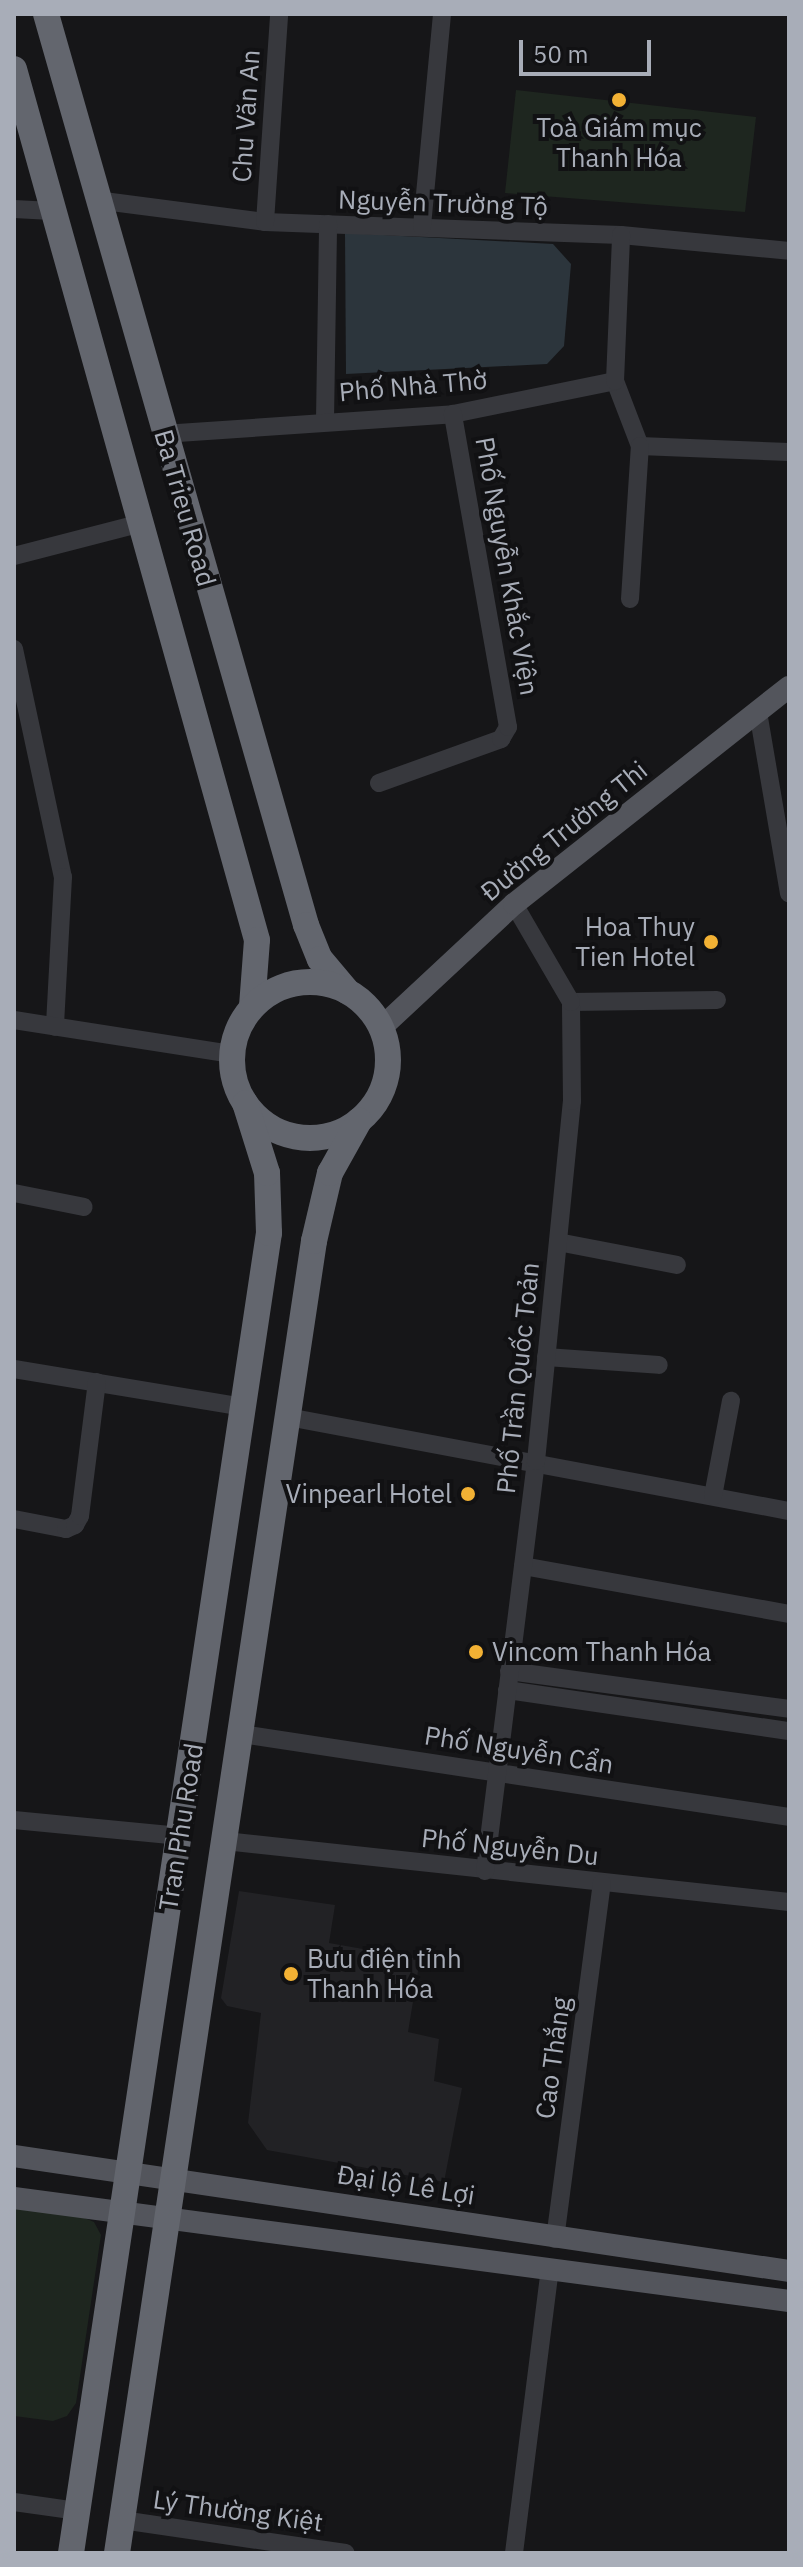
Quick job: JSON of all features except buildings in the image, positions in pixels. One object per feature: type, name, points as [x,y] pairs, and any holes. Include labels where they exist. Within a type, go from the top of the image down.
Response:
[{"type":"highway","name":"Ba Trieu Road","points":[[46,14],[96,200],[306,925],[320,959],[347,991]]},
{"type":"highway","name":"Ba Trieu Road","points":[[14,69],[257,940],[252,1007]]},
{"type":"highway","points":[[52,211],[96,200]]},
{"type":"highway","points":[[322,982],[347,991],[367,1006],[382,1027],[388,1052],[386,1078],[376,1102],[359,1121],[336,1133],[298,1136],[262,1122],[245,1103],[234,1079],[232,1054],[238,1029],[252,1007],[272,991],[296,983],[322,982]]},
{"type":"highway","name":"Tran Phu Road","points":[[71,2553],[269,1233],[267,1173],[245,1103]]},
{"type":"highway","name":"Tran Phu Road","points":[[117,2553],[288,1417],[327,1186],[359,1121]]},
{"type":"highway","points":[[212,1620],[257,1628]]},
{"type":"main road","name":"Đường Trường Thi","points":[[382,1027],[514,904],[789,687]]},
{"type":"main road","name":"Đại lộ Lê Lợi","points":[[14,2156],[174,2177],[555,2239],[789,2271]]},
{"type":"main road","points":[[14,2198],[168,2222],[789,2301]]},
{"type":"street","name":"Chu Văn An","points":[[265,222],[279,14]]},
{"type":"street","points":[[422,226],[442,14]]},
{"type":"street","name":"Nguyễn Trường Tộ","points":[[96,200],[265,222],[621,235],[789,251]]},
{"type":"street","points":[[14,209],[52,211]]},
{"type":"street","points":[[325,420],[328,224]]},
{"type":"street","points":[[621,235],[615,381],[640,446],[630,599]]},
{"type":"street","name":"Phố Nhà Thờ","points":[[163,434],[325,420],[453,414],[615,381]]},
{"type":"street","name":"Phố Nguyễn Khắc Viện","points":[[379,783],[501,739],[508,727],[453,414]]},
{"type":"street","points":[[640,446],[789,452]]},
{"type":"street","points":[[14,556],[142,523]]},
{"type":"street","points":[[14,649],[63,877],[55,1027]]},
{"type":"street","points":[[758,712],[789,893]]},
{"type":"street","name":"Phố Trần Quốc Toản","points":[[485,1871],[536,1461],[572,1101],[571,1002],[514,904]]},
{"type":"street","points":[[571,1002],[717,1000]]},
{"type":"street","points":[[14,1020],[232,1054]]},
{"type":"street","points":[[14,1193],[84,1207]]},
{"type":"street","points":[[558,1242],[677,1265]]},
{"type":"street","points":[[546,1357],[659,1365]]},
{"type":"street","points":[[14,1369],[243,1407]]},
{"type":"street","points":[[14,1519],[66,1529],[75,1525],[80,1516],[97,1382]]},
{"type":"street","points":[[713,1496],[731,1401]]},
{"type":"street","points":[[288,1417],[536,1461],[789,1511]]},
{"type":"street","points":[[523,1566],[789,1614]]},
{"type":"street","points":[[509,1671],[789,1709]]},
{"type":"street","points":[[507,1690],[789,1731]]},
{"type":"street","name":"Phố Nguyễn Cẩn","points":[[241,1734],[789,1817]]},
{"type":"street","points":[[14,1820],[180,1836]]},
{"type":"street","name":"Phố Nguyễn Du","points":[[225,1841],[789,1902]]},
{"type":"street","name":"Cao Thắng","points":[[555,2239],[602,1883]]},
{"type":"street","points":[[514,2553],[550,2269]]},
{"type":"street","points":[[14,2502],[78,2511]]},
{"type":"street","name":"Lý Thường Kiệt","points":[[122,2520],[346,2553]]},
{"type":"shaded area","points":[[516,90],[756,117],[745,212],[505,193]]},
{"type":"shaded area","points":[[345,233],[553,244],[571,264],[564,346],[547,364],[346,374]]},
{"type":"shaded area","points":[[239,1891],[335,1905],[329,1943],[420,1959],[408,2032],[439,2039],[434,2081],[462,2088],[444,2182],[267,2150],[248,2123],[261,2013],[227,2006],[221,1998]]},
{"type":"shaded area","points":[[14,2207],[80,2216],[94,2222],[101,2235],[76,2403],[67,2416],[53,2421],[14,2416]]},
{"type":"place","name":"Toà Giám mục Thanh Hóa","points":[[619,100]]},
{"type":"place","name":"Hoa Thuy Tien Hotel","points":[[711,942]]},
{"type":"place","name":"Vinpearl Hotel","points":[[468,1494]]},
{"type":"place","name":"Vincom Thanh Hóa","points":[[476,1652]]},
{"type":"place","name":"Bưu điện tỉnh Thanh Hóa","points":[[291,1974]]}]
